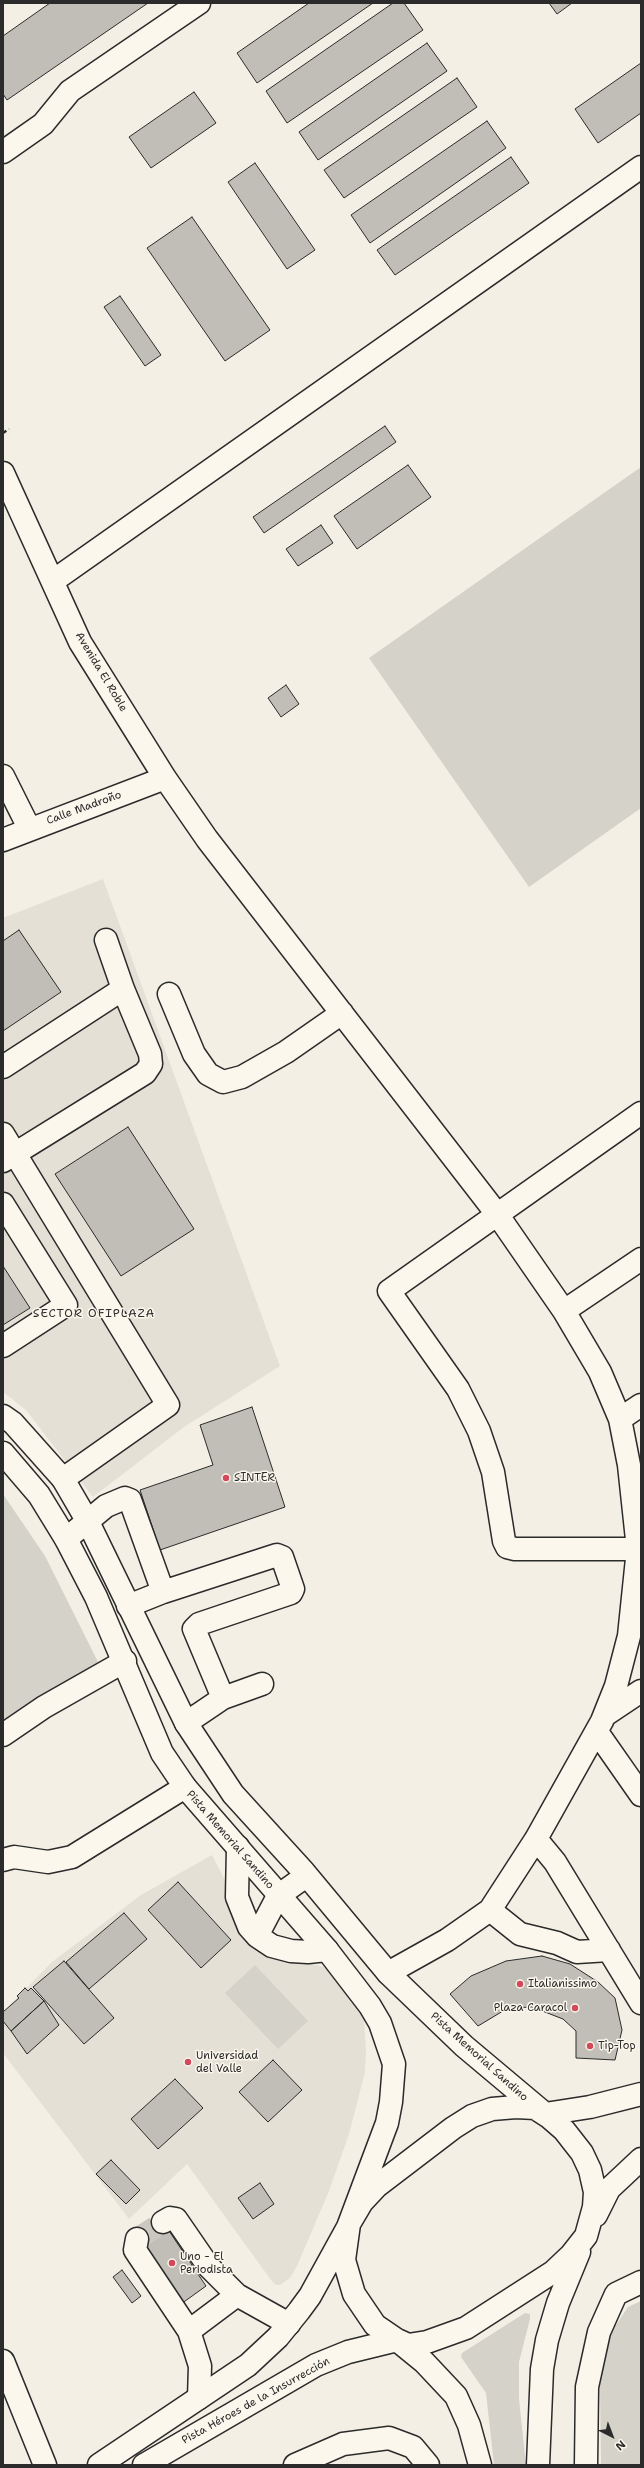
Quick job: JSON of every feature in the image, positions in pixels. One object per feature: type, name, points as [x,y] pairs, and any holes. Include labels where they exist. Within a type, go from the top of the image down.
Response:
[{"type":"main road","points":[[3,152],[42,124],[70,91],[200,3]]},
{"type":"main road","points":[[53,581],[641,167]]},
{"type":"main road","name":"Avenida El Roble","points":[[3,473],[80,642],[165,778],[208,839],[497,1214],[564,1311],[600,1372],[620,1420],[629,1466],[639,1548],[629,1636],[617,1682],[601,1723],[536,1839],[490,1910]]},
{"type":"main road","points":[[3,776],[29,828]]},
{"type":"main road","name":"Calle Madroño","points":[[3,840],[29,828],[165,778]]},
{"type":"main road","points":[[9,1157],[145,1073],[151,1064],[150,1054],[123,989],[106,940]]},
{"type":"main road","points":[[3,1067],[123,989]]},
{"type":"main road","points":[[169,994],[194,1054],[208,1074],[223,1082],[242,1077],[286,1052],[342,1013]]},
{"type":"main road","points":[[639,1548],[515,1549],[507,1547],[504,1541],[493,1472],[479,1431],[458,1389],[389,1292],[641,1113]]},
{"type":"main road","points":[[3,1134],[9,1157],[168,1405],[63,1479]]},
{"type":"main road","points":[[3,1204],[66,1304],[3,1346]]},
{"type":"main road","points":[[564,1311],[641,1259]]},
{"type":"main road","points":[[620,1420],[641,1405]]},
{"type":"main road","name":"Pista Memorial Sandino","points":[[3,1416],[13,1423],[63,1479],[88,1522],[186,1723],[233,1794],[306,1876],[388,1973],[464,2046],[545,2114]]},
{"type":"main road","name":"Pista Memorial Sandino","points":[[3,1453],[39,1495],[66,1539],[96,1597],[162,1753],[185,1788],[278,1896],[327,1950],[370,2006],[380,2023],[394,2064],[393,2090],[386,2123],[348,2227]]},
{"type":"main road","points":[[66,1539],[106,1506],[125,1498],[130,1500],[163,1592]]},
{"type":"main road","points":[[128,1606],[163,1592],[277,1555],[282,1557],[293,1589],[291,1593],[199,1624],[194,1629],[223,1698]]},
{"type":"main road","points":[[3,1735],[44,1707],[124,1661]]},
{"type":"main road","points":[[617,1682],[619,1690],[624,1695],[638,1693]]},
{"type":"main road","points":[[186,1723],[223,1698],[262,1684]]},
{"type":"main road","points":[[638,1693],[601,1723],[641,1796]]},
{"type":"main road","points":[[3,1860],[14,1857],[48,1862],[72,1857],[185,1788]]},
{"type":"main road","points":[[536,1839],[555,1862],[641,2003]]},
{"type":"main road","points":[[238,1848],[237,1897],[249,1927],[257,1936],[272,1946],[291,1951],[308,1952],[327,1950]]},
{"type":"main road","points":[[257,1936],[278,1896],[306,1876]]},
{"type":"main road","points":[[388,1973],[447,1940],[490,1910],[520,1934],[557,1943],[577,1952],[608,1950]]},
{"type":"main road","points":[[545,2114],[590,2107],[641,2094]]},
{"type":"main road","points":[[99,2465],[252,2362],[289,2324],[310,2296],[362,2202],[386,2178],[472,2116],[492,2109],[516,2106],[535,2108],[545,2114],[560,2125],[575,2142],[590,2170],[595,2192],[594,2207],[586,2236],[571,2255],[553,2272],[466,2328],[427,2342],[408,2345],[396,2340]]},
{"type":"main road","points":[[538,2465],[542,2369],[547,2340],[558,2303],[586,2236],[610,2189],[641,2159]]},
{"type":"main road","points":[[163,2222],[170,2218],[176,2219],[209,2267],[237,2295],[289,2324]]},
{"type":"main road","points":[[348,2227],[344,2260],[354,2294],[375,2324],[424,2362],[456,2396],[469,2425],[480,2465]]},
{"type":"main road","points":[[137,2239],[135,2250],[188,2331],[200,2366],[199,2398]]},
{"type":"main road","points":[[586,2465],[587,2387],[599,2332],[616,2294],[641,2282]]},
{"type":"main road","points":[[188,2331],[237,2295]]},
{"type":"main road","name":"Pista Héroes de la Insurrección","points":[[144,2465],[316,2365],[348,2352],[396,2340]]},
{"type":"main road","points":[[3,2361],[44,2465]]},
{"type":"main road","points":[[295,2465],[344,2444],[389,2438],[413,2447],[428,2465]]},
{"type":"path","points":[[3,433],[9,429]]},
{"type":"shaded area","points":[[641,467],[641,808],[529,887],[369,658]]},
{"type":"shaded area","points":[[103,879],[280,1366],[184,1427],[93,1497],[26,1410],[3,1392],[3,918]]},
{"type":"shaded area","points":[[3,1494],[45,1556],[98,1662],[3,1724]]},
{"type":"shaded area","name":"Universidad del Valle","points":[[212,1855],[230,1890],[287,1957],[331,1969],[359,2006],[364,2020],[366,2051],[365,2072],[349,2134],[329,2191],[297,2266],[290,2278],[280,2285],[276,2285],[271,2280],[187,2164],[129,2219],[3,2053],[3,2012],[52,1962],[141,1895]]},
{"type":"shaded area","points":[[255,1965],[308,2021],[278,2049],[225,1993]]},
{"type":"shaded area","points":[[641,2301],[641,2465],[601,2465],[600,2382],[606,2340],[628,2307]]},
{"type":"shaded area","points":[[525,2313],[530,2314],[530,2319],[519,2362],[519,2399],[526,2465],[494,2465],[486,2393],[461,2357],[462,2353]]},
{"type":"building","points":[[50,3],[148,3],[7,100],[3,94],[3,36]]},
{"type":"building","points":[[309,3],[373,3],[257,83],[237,53]]},
{"type":"building","points":[[393,3],[404,3],[423,30],[287,123],[266,91]]},
{"type":"building","points":[[549,3],[572,3],[557,14]]},
{"type":"building","points":[[427,43],[447,71],[318,160],[299,132]]},
{"type":"building","points":[[641,63],[641,113],[598,143],[575,109]]},
{"type":"building","points":[[457,78],[477,107],[344,198],[324,170]]},
{"type":"building","points":[[194,92],[216,123],[151,168],[129,137]]},
{"type":"building","points":[[487,121],[506,148],[370,243],[351,215]]},
{"type":"building","points":[[511,157],[529,183],[395,275],[377,250]]},
{"type":"building","points":[[255,163],[315,250],[287,269],[228,182]]},
{"type":"building","points":[[192,217],[270,330],[225,361],[147,248]]},
{"type":"building","points":[[120,296],[161,355],[145,366],[104,307]]},
{"type":"building","points":[[385,426],[396,442],[264,533],[253,517]]},
{"type":"building","points":[[408,465],[431,497],[357,549],[334,516]]},
{"type":"building","points":[[321,525],[333,543],[298,566],[286,549]]},
{"type":"building","points":[[286,685],[299,704],[281,717],[268,698]]},
{"type":"building","points":[[19,930],[61,992],[3,1031],[3,941]]},
{"type":"building","points":[[128,1127],[194,1229],[121,1276],[55,1174]]},
{"type":"building","points":[[3,1266],[30,1308],[3,1325]]},
{"type":"building","name":"SINTER","points":[[252,1407],[285,1507],[160,1550],[140,1490],[213,1465],[200,1425]]},
{"type":"building","points":[[178,1882],[231,1940],[201,1968],[148,1910]]},
{"type":"building","points":[[124,1913],[147,1939],[89,1989],[66,1962]]},
{"type":"building","name":"Plaza Caracol","points":[[542,1956],[570,1964],[598,1982],[615,1998],[622,2030],[615,2060],[576,2058],[576,2031],[563,2019],[532,2007],[508,2008],[478,2026],[450,1994],[471,1976],[506,1961]]},
{"type":"building","points":[[64,1961],[114,2018],[84,2044],[33,1987]]},
{"type":"building","points":[[25,1988],[28,1991],[31,1988],[44,2001],[11,2031],[3,2021],[3,2012],[19,1998],[17,1996]]},
{"type":"building","points":[[44,2001],[59,2025],[27,2054],[11,2031]]},
{"type":"building","points":[[273,2060],[302,2090],[268,2122],[239,2092]]},
{"type":"building","points":[[175,2079],[203,2108],[158,2149],[131,2119]]},
{"type":"building","points":[[111,2160],[140,2190],[126,2204],[96,2174]]},
{"type":"building","points":[[260,2183],[274,2204],[253,2219],[238,2198]]},
{"type":"building","name":"Uno - El Periodista","points":[[159,2216],[206,2286],[181,2304],[133,2233]]},
{"type":"building","points":[[122,2270],[141,2296],[132,2303],[113,2277]]},
{"type":"tunnel","points":[[137,2239],[163,2222]]},
{"type":"place","name":"SINTER","points":[[226,1478]]},
{"type":"place","name":"Italianissimo","points":[[520,1984]]},
{"type":"place","name":"Plaza Caracol","points":[[575,2008]]},
{"type":"place","name":"Tip-Top","points":[[590,2046]]},
{"type":"place","name":"Universidad del Valle","points":[[188,2062]]},
{"type":"place","name":"Uno - El Periodista","points":[[172,2263]]},
{"type":"district","name":"SECTOR OFIPLAZA","points":[[94,1314]]}]
